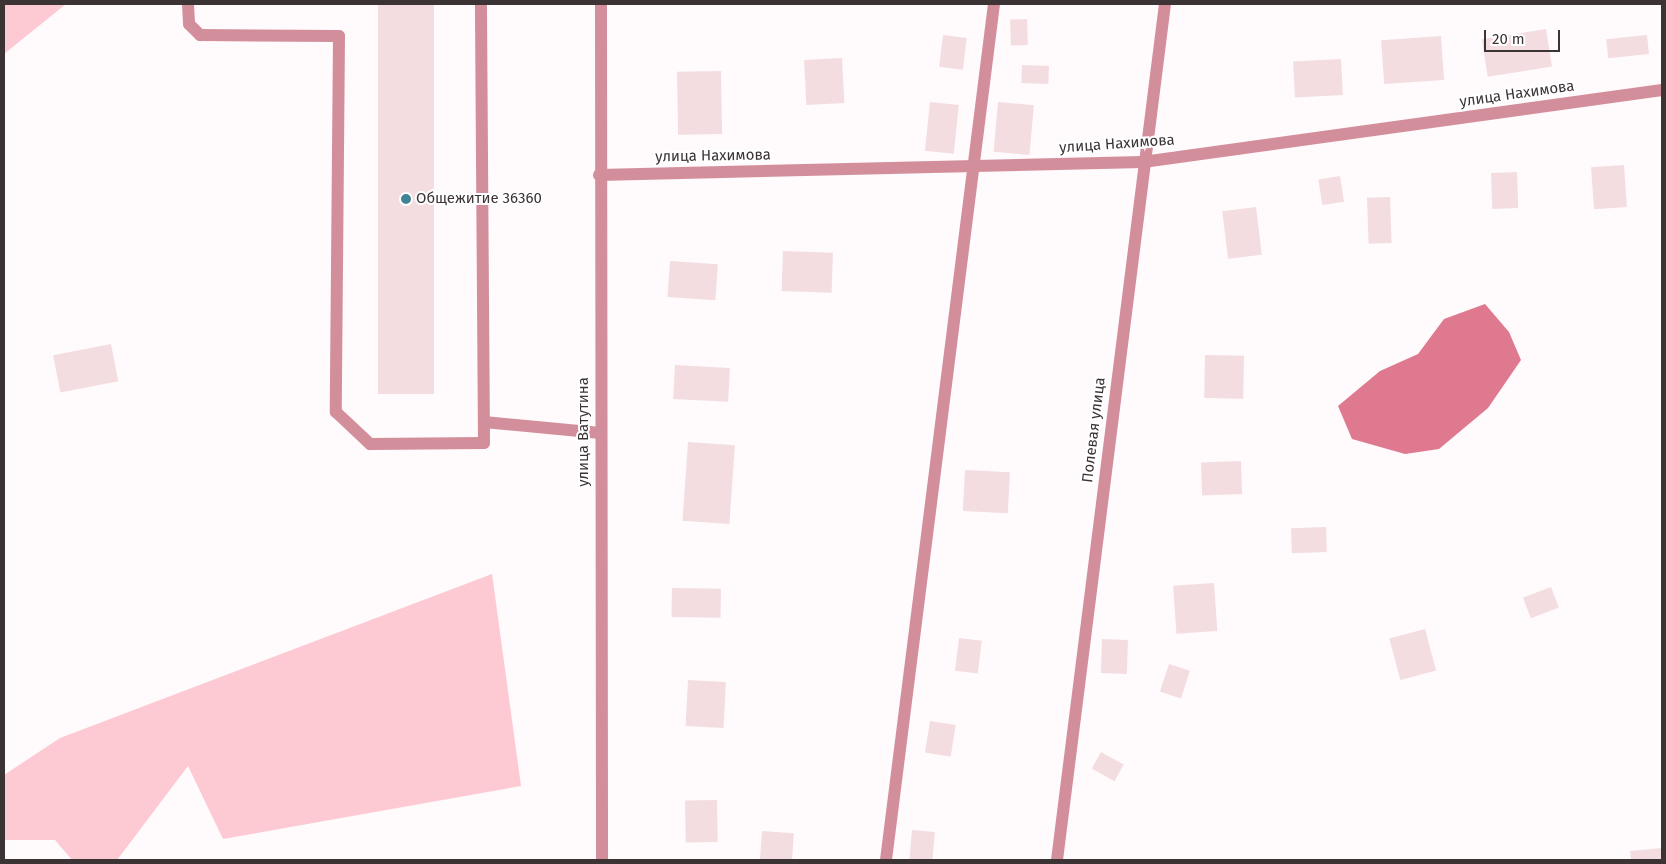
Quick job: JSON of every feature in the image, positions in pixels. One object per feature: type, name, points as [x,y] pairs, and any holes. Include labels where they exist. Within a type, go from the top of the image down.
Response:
[{"type":"street","points":[[188,4],[189,24],[200,35],[339,36],[336,412],[370,444],[484,443],[481,4]]},
{"type":"street","name":"улица Ватутина","points":[[601,4],[599,174],[602,860]]},
{"type":"street","points":[[886,860],[994,4]]},
{"type":"street","name":"Полевая улица","points":[[1057,860],[1143,162],[1165,4]]},
{"type":"street","name":"улица Нахимова","points":[[599,174],[1143,162],[1662,90]]},
{"type":"street","points":[[484,422],[600,433]]},
{"type":"shaded area","points":[[4,4],[66,4],[4,54]]},
{"type":"shaded area","points":[[1485,304],[1509,332],[1521,360],[1488,408],[1439,449],[1405,454],[1352,439],[1338,406],[1380,371],[1418,354],[1444,319]]},
{"type":"shaded area","points":[[492,574],[521,786],[223,839],[188,766],[117,860],[72,860],[55,840],[4,840],[4,775],[60,738]]},
{"type":"building","name":"Общежитие 36360","points":[[378,4],[434,4],[434,394],[378,394]]},
{"type":"building","points":[[1027,19],[1028,45],[1011,46],[1010,20]]},
{"type":"building","points":[[1546,29],[1552,67],[1488,77],[1482,39]]},
{"type":"building","points":[[943,35],[967,38],[963,70],[939,67]]},
{"type":"building","points":[[1647,35],[1649,54],[1608,58],[1606,39]]},
{"type":"building","points":[[1441,36],[1444,80],[1384,84],[1381,40]]},
{"type":"building","points":[[842,58],[844,103],[806,105],[804,60]]},
{"type":"building","points":[[1341,59],[1343,95],[1295,97],[1293,62]]},
{"type":"building","points":[[1022,65],[1049,66],[1048,84],[1021,83]]},
{"type":"building","points":[[721,71],[722,134],[678,135],[677,72]]},
{"type":"building","points":[[930,102],[959,105],[954,154],[925,151]]},
{"type":"building","points":[[998,102],[1034,105],[1030,155],[994,152]]},
{"type":"building","points":[[1624,165],[1627,207],[1594,209],[1591,167]]},
{"type":"building","points":[[1517,172],[1518,208],[1492,209],[1491,173]]},
{"type":"building","points":[[1340,176],[1344,202],[1322,205],[1318,179]]},
{"type":"building","points":[[1390,197],[1392,243],[1369,244],[1367,198]]},
{"type":"building","points":[[1256,207],[1262,255],[1228,259],[1222,211]]},
{"type":"building","points":[[783,251],[833,253],[832,293],[782,291]]},
{"type":"building","points":[[670,261],[718,264],[715,300],[667,297]]},
{"type":"building","points":[[111,344],[118,381],[60,393],[53,355]]},
{"type":"building","points":[[1205,355],[1244,356],[1243,399],[1204,398]]},
{"type":"building","points":[[675,365],[730,368],[728,402],[673,399]]},
{"type":"building","points":[[688,442],[735,445],[729,524],[682,521]]},
{"type":"building","points":[[1241,461],[1242,494],[1202,495],[1201,462]]},
{"type":"building","points":[[965,470],[1010,472],[1008,513],[963,511]]},
{"type":"building","points":[[1326,527],[1327,552],[1292,553],[1291,528]]},
{"type":"building","points":[[1214,583],[1217,631],[1176,634],[1173,586]]},
{"type":"building","points":[[1551,587],[1559,608],[1531,618],[1523,598]]},
{"type":"building","points":[[672,588],[721,589],[720,618],[671,617]]},
{"type":"building","points":[[1425,629],[1436,671],[1400,680],[1389,639]]},
{"type":"building","points":[[959,638],[982,641],[978,674],[955,671]]},
{"type":"building","points":[[1102,639],[1128,640],[1127,674],[1101,673]]},
{"type":"building","points":[[1169,664],[1190,671],[1181,698],[1160,692]]},
{"type":"building","points":[[688,680],[726,682],[724,728],[686,726]]},
{"type":"building","points":[[930,721],[956,725],[951,757],[925,753]]},
{"type":"building","points":[[1101,752],[1124,765],[1115,781],[1092,769]]},
{"type":"building","points":[[717,800],[718,842],[686,843],[685,801]]},
{"type":"building","points":[[912,830],[935,832],[932,860],[909,859]]},
{"type":"building","points":[[762,831],[794,833],[792,860],[760,860]]},
{"type":"building","points":[[1662,848],[1662,860],[1631,860],[1630,851]]},
{"type":"place","name":"Общежитие 36360","points":[[406,199]]}]
